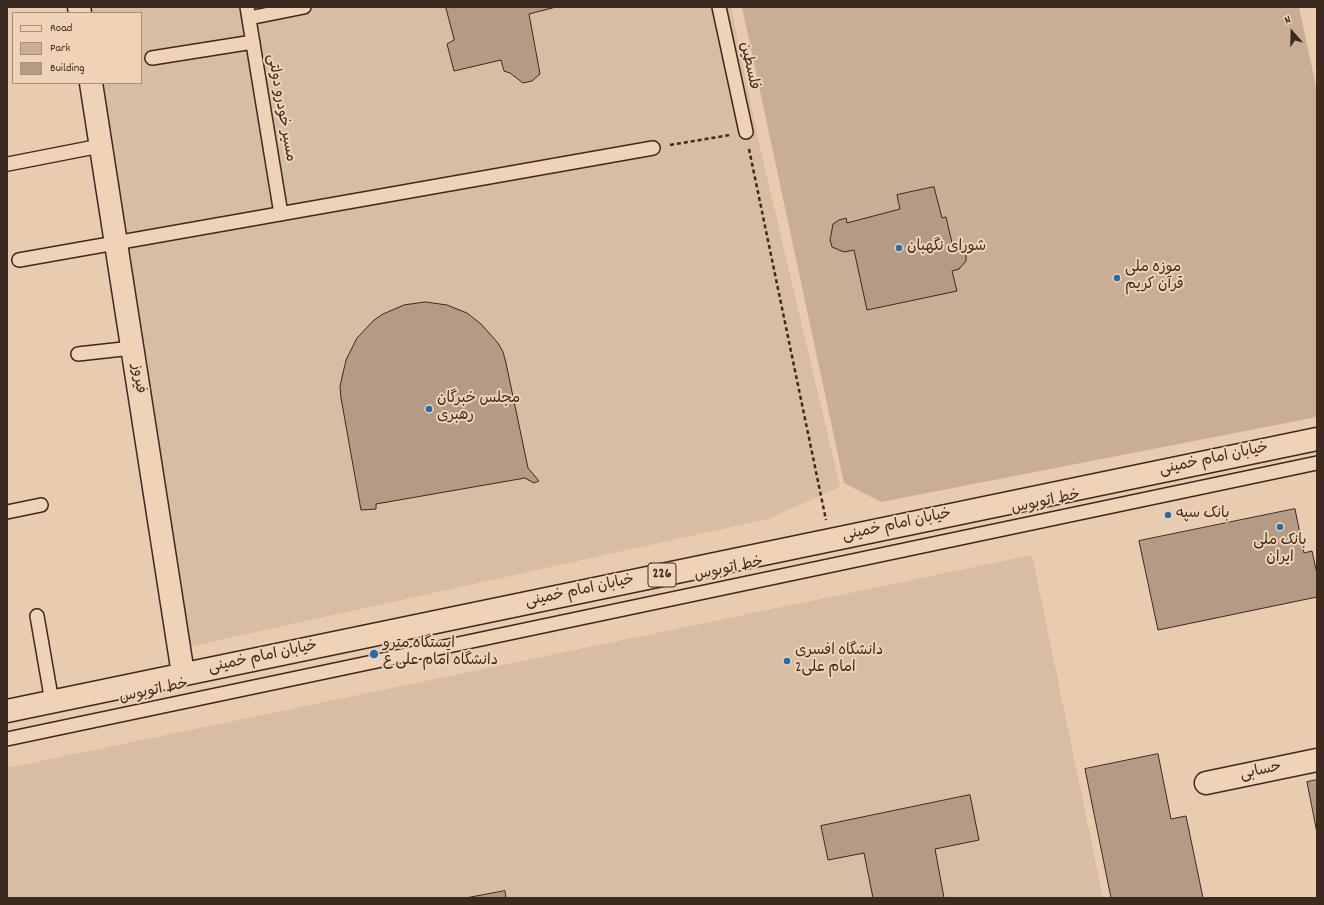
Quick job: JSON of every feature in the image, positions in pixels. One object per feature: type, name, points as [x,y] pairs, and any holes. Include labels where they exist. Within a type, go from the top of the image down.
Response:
[{"type":"main road","name":"فیروز","points":[[91,84],[183,674]]},
{"type":"main road","name":"خیابان امام خمینی","points":[[7,711],[1317,439]]},
{"type":"main road","name":"حسابی","points":[[1206,783],[1317,760]]},
{"type":"lane","points":[[248,12],[304,7]]},
{"type":"lane","name":"فلسطین","points":[[718,7],[746,132]]},
{"type":"lane","name":"مسیر خودرو دولتی","points":[[248,12],[281,214]]},
{"type":"lane","points":[[152,58],[253,42]]},
{"type":"lane","points":[[8,164],[100,146]]},
{"type":"lane","points":[[19,260],[652,148]]},
{"type":"lane","points":[[78,354],[132,348]]},
{"type":"lane","name":"خط اتوبوس","points":[[7,739],[1317,462]]},
{"type":"lane","points":[[7,512],[41,505]]},
{"type":"lane","points":[[37,616],[52,702]]},
{"type":"path","points":[[652,148],[746,132],[830,540]]},
{"type":"shaded area","points":[[79,7],[731,7],[759,143],[840,487],[768,519],[179,649],[91,84],[142,84],[142,12],[80,12]]},
{"type":"shaded area","name":"دانشگاه افسری امام علی2","points":[[1032,555],[1103,898],[7,898],[7,768]]},
{"type":"green space","points":[[742,7],[1299,7],[1317,91],[1317,417],[881,502],[844,483]]},
{"type":"building","points":[[446,7],[556,7],[529,14],[540,74],[532,81],[523,83],[510,73],[504,71],[501,60],[454,71],[447,44],[454,40]]},
{"type":"building","name":"شورای نگهبان","points":[[934,187],[942,218],[946,217],[952,243],[959,245],[966,253],[966,261],[959,269],[952,271],[957,291],[867,310],[854,250],[844,252],[832,247],[830,240],[833,224],[846,218],[847,223],[900,209],[897,195]]},
{"type":"building","name":"مجلس خبرگان رهبری","points":[[426,302],[447,305],[467,313],[481,324],[498,343],[503,352],[506,363],[528,468],[539,481],[534,483],[525,478],[376,504],[376,509],[361,510],[341,398],[340,386],[346,360],[357,338],[374,320],[383,314],[404,305]]},
{"type":"building","points":[[1295,509],[1304,553],[1312,551],[1317,574],[1317,597],[1158,630],[1139,541]]},
{"type":"building","points":[[1158,754],[1171,819],[1186,816],[1203,898],[1111,898],[1085,769]]},
{"type":"building","points":[[1317,780],[1317,833],[1307,782]]},
{"type":"building","points":[[970,795],[979,840],[935,849],[944,898],[873,898],[864,853],[828,860],[821,826]]},
{"type":"building","points":[[505,891],[506,898],[466,898]]},
{"type":"place","name":"شورای نگهبان","points":[[899,248]]},
{"type":"place","name":"موزه ملی قرآن کریم","points":[[1117,278]]},
{"type":"place","name":"مجلس خبرگان رهبری","points":[[429,409]]},
{"type":"place","name":"بانک سپه","points":[[1168,515]]},
{"type":"place","name":"بانک ملی ایران","points":[[1280,527]]},
{"type":"place","name":"ایستگاه مترو دانشگاه امام علی ع","points":[[374,654]]},
{"type":"place","name":"دانشگاه افسری امام علی2","points":[[787,661]]}]
